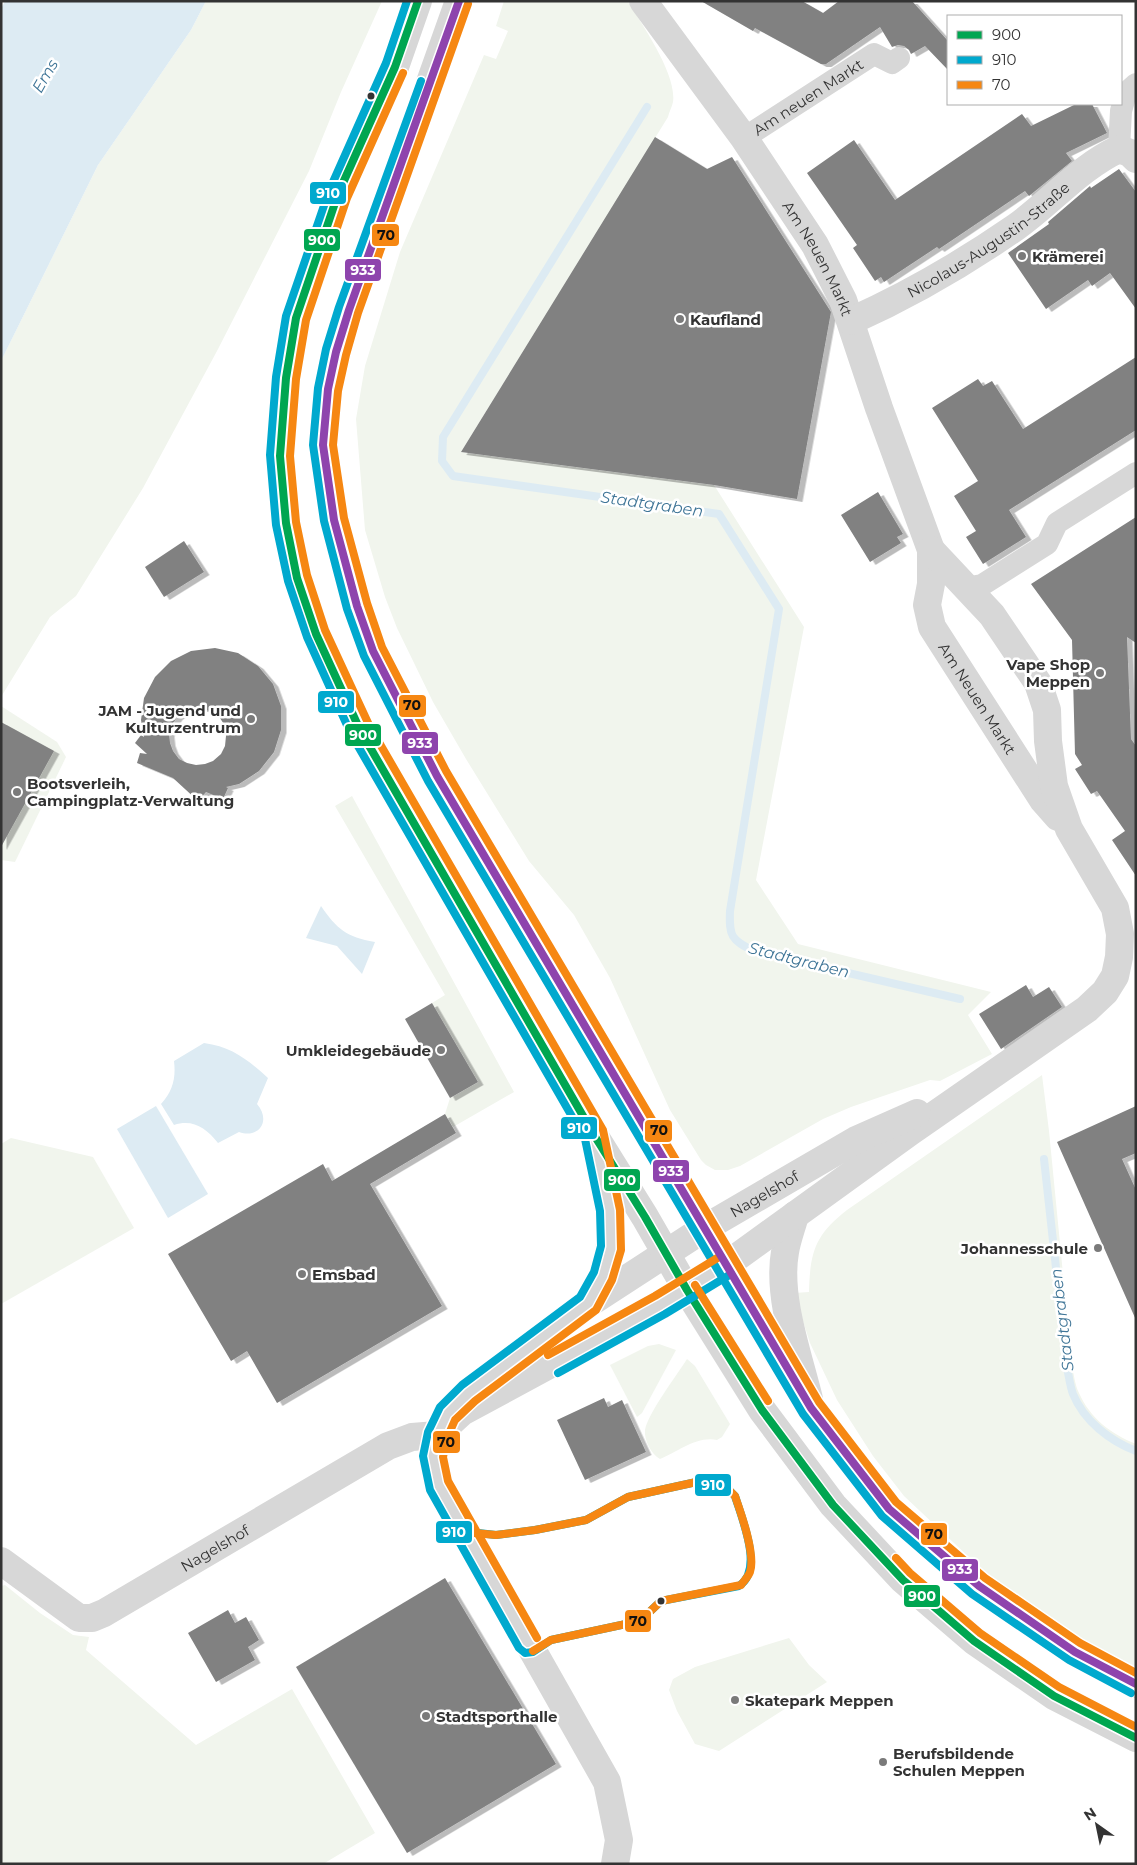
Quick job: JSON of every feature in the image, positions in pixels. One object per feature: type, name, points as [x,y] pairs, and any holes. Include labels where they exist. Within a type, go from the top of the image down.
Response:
[{"type":"street","points":[[418,1],[395,67],[338,194],[296,318],[286,378],[280,456],[286,523],[297,578],[316,634],[360,730],[594,1135],[762,1410],[833,1505],[903,1580],[974,1641],[1054,1696],[1136,1738]]},
{"type":"street","points":[[459,1],[388,197],[336,352],[328,389],[323,445],[334,520],[360,615],[373,651],[437,776],[811,1408],[889,1508],[979,1586],[1075,1652],[1136,1684]]},
{"type":"street","name":"Am Neuen Markt","points":[[643,1],[744,138],[815,245],[843,300],[851,321],[879,408],[931,550],[931,584],[927,605],[932,627],[1043,800],[1069,829]]},
{"type":"street","name":"Am neuen Markt","points":[[744,138],[874,54],[892,62],[899,58]]},
{"type":"street","points":[[1128,154],[1121,111],[1126,93],[1136,84]]},
{"type":"street","name":"Nicolaus-Augustin-Straße","points":[[851,321],[896,300],[955,267],[1018,226],[1102,157],[1128,154]]},
{"type":"street","points":[[965,588],[982,585],[1047,544],[1057,523],[1136,473]]},
{"type":"street","name":"Am Neuen Markt","points":[[931,550],[992,615],[1038,683],[1047,710],[1048,740],[1054,786],[1069,829],[1115,908],[1127,958]]},
{"type":"street","name":"Nagelshof","points":[[1,1561],[79,1618],[92,1618],[104,1613],[388,1446],[412,1437],[437,1435],[462,1412],[687,1290],[726,1265],[970,1089],[1088,1009],[1105,992],[1127,958]]},
{"type":"street","name":"Nagelshof","points":[[616,1864],[619,1840],[607,1782],[439,1485],[433,1457],[437,1435],[447,1414],[468,1393],[588,1304],[666,1253],[705,1228],[856,1140],[970,1089]]},
{"type":"street","points":[[588,1304],[603,1276],[610,1247],[610,1210],[594,1135]]},
{"type":"street","points":[[795,1215],[784,1252],[784,1286],[790,1322],[811,1408]]},
{"type":"shaded area","points":[[206,1],[382,1],[341,92],[309,171],[217,351],[143,488],[76,596],[50,617],[1,697],[1,361],[98,165],[191,30]]},
{"type":"shaded area","points":[[504,1],[628,1],[664,64],[670,78],[673,102],[668,117],[461,452],[714,485],[804,627],[756,880],[798,944],[991,992],[968,1015],[992,1054],[940,1081],[930,1080],[851,1107],[823,1119],[740,1166],[728,1170],[715,1170],[701,1160],[670,1110],[610,978],[574,915],[529,861],[433,702],[397,628],[385,597],[365,530],[356,419],[365,366],[400,252],[484,55],[496,59],[508,31],[496,26]]},
{"type":"shaded area","points":[[1,706],[57,742],[66,757],[15,862],[1,860]]},
{"type":"shaded area","points":[[352,796],[514,1092],[453,1127],[445,1114],[450,1098],[478,1082],[432,1003],[445,995],[335,806]]},
{"type":"shaded area","points":[[1042,1075],[1072,1366],[1076,1383],[1084,1402],[1095,1417],[1110,1430],[1136,1444],[1136,1671],[1081,1642],[1029,1606],[988,1575],[904,1496],[873,1456],[837,1400],[810,1343],[794,1293],[809,1292],[811,1266],[816,1245],[821,1236],[836,1219]]},
{"type":"shaded area","points":[[11,1138],[93,1157],[134,1228],[1,1304],[1,1144]]},
{"type":"shaded area","points":[[659,1344],[676,1350],[642,1413],[637,1417],[610,1365],[648,1346]]},
{"type":"shaded area","points":[[687,1359],[695,1366],[730,1424],[722,1437],[717,1440],[709,1439],[694,1442],[660,1459],[649,1446],[645,1430],[651,1414]]},
{"type":"shaded area","points":[[5,1585],[40,1613],[73,1635],[89,1637],[86,1650],[196,1745],[292,1689],[375,1833],[323,1864],[1,1864],[1,1586]]},
{"type":"shaded area","name":"Skatepark Meppen","points":[[789,1638],[809,1665],[827,1682],[719,1751],[695,1744],[677,1711],[669,1690],[673,1679],[695,1667]]},
{"type":"water","name":"Ems","points":[[5,1],[206,1],[191,30],[98,165],[1,361],[1,9]]},
{"type":"water","points":[[321,906],[332,921],[343,931],[357,938],[375,942],[362,974],[337,946],[306,938]]},
{"type":"water","points":[[204,1043],[223,1047],[239,1055],[268,1078],[257,1104],[263,1116],[263,1122],[261,1127],[253,1133],[239,1132],[218,1143],[199,1126],[187,1123],[174,1125],[161,1104],[173,1084],[174,1061]]},
{"type":"water","points":[[156,1106],[208,1194],[168,1218],[117,1129]]},
{"type":"building","points":[[701,1],[802,1],[823,13],[839,1],[912,1],[947,40],[947,69],[925,46],[911,54],[904,46],[892,47],[880,27],[826,64],[821,64],[755,28],[753,31]]},
{"type":"building","points":[[1074,105],[1093,105],[1107,133],[1066,153],[1072,161],[1029,196],[1025,191],[939,249],[937,247],[884,282],[881,277],[875,281],[853,248],[857,245],[807,173],[854,140],[895,200],[1022,114],[1031,126]]},
{"type":"building","name":"Kaufland","points":[[655,137],[707,169],[732,157],[831,312],[797,499],[714,485],[461,452]]},
{"type":"building","points":[[1119,169],[1136,192],[1136,309],[1110,273],[1092,286],[1088,280],[1046,309],[1008,253],[1049,224],[1048,222],[1090,186],[1091,188]]},
{"type":"building","points":[[1136,357],[1136,430],[1009,510],[1026,537],[983,564],[966,537],[976,531],[954,496],[978,481],[932,408],[978,379],[983,386],[992,381],[1023,429]]},
{"type":"building","points":[[878,492],[903,534],[897,537],[901,543],[870,562],[841,515]]},
{"type":"building","points":[[1136,517],[1136,643],[1127,637],[1131,739],[1136,746],[1136,876],[1112,840],[1125,831],[1097,791],[1091,794],[1075,769],[1082,765],[1075,754],[1072,640],[1031,584]]},
{"type":"building","points":[[184,541],[204,572],[164,597],[145,567]]},
{"type":"building","name":"JAM - Jugend und Kulturzentrum","points":[[215,648],[238,653],[258,666],[273,684],[281,706],[281,730],[274,752],[259,771],[239,784],[226,787],[228,788],[223,799],[206,792],[198,801],[173,778],[137,763],[140,753],[147,754],[135,743],[141,735],[144,737],[141,720],[144,698],[155,677],[171,661],[191,651]],"holes":[[[193,708],[212,712],[220,718],[225,726],[225,746],[221,754],[213,761],[196,765],[179,759],[173,751],[169,734],[177,717]]]},
{"type":"building","name":"Bootsverleih, Campingplatz-Verwaltung","points":[[1,722],[54,751],[1,847]]},
{"type":"building","points":[[1026,985],[1033,997],[1049,987],[1062,1007],[1001,1049],[979,1014]]},
{"type":"building","name":"Umkleidegebäude","points":[[432,1003],[478,1082],[450,1098],[405,1019]]},
{"type":"building","points":[[1136,1106],[1136,1153],[1122,1159],[1136,1190],[1136,1320],[1057,1142]]},
{"type":"building","name":"Emsbad","points":[[445,1114],[456,1133],[370,1184],[442,1306],[277,1403],[247,1351],[231,1361],[168,1254],[323,1164],[332,1181]]},
{"type":"building","points":[[604,1398],[608,1407],[622,1400],[646,1452],[585,1480],[557,1420]]},
{"type":"building","name":"Stadtsporthalle","points":[[445,1578],[556,1764],[407,1853],[296,1667]]},
{"type":"building","points":[[228,1610],[235,1623],[246,1617],[259,1640],[248,1647],[255,1660],[216,1682],[188,1633]]},
{"type":"waterway","name":"Stadtgraben","points":[[647,107],[443,437],[442,461],[453,476],[719,514],[779,609],[730,911],[731,932],[740,944],[754,951],[960,999]]},
{"type":"waterway","name":"Stadtgraben","points":[[1044,1159],[1067,1368],[1072,1391],[1084,1413],[1099,1429],[1117,1442],[1136,1451]]},
{"type":"transit line","name":"910","points":[[407,1],[386,63],[329,191],[286,316],[276,377],[270,455],[276,525],[288,581],[307,637],[351,734],[585,1139],[600,1211],[601,1246],[594,1272],[580,1297],[462,1385],[440,1407],[428,1432],[423,1456],[430,1490],[519,1648],[525,1653],[533,1652],[551,1640],[640,1621],[661,1601],[739,1586],[746,1578],[750,1568],[749,1544],[735,1496],[730,1491],[701,1481],[628,1497],[586,1520],[496,1535],[478,1533]]},
{"type":"transit line","name":"900","points":[[418,1],[395,67],[338,194],[296,318],[286,378],[280,456],[286,523],[297,578],[316,634],[360,730],[594,1135],[762,1410],[833,1505],[903,1580],[974,1641],[1054,1696],[1136,1738]]},
{"type":"transit line","name":"933","points":[[459,1],[349,310],[336,352],[328,389],[323,445],[334,520],[357,606],[373,651],[437,776],[811,1408],[889,1509],[979,1586],[1075,1652],[1136,1684]]},
{"type":"transit line","name":"70","points":[[468,4],[358,313],[338,391],[333,445],[344,518],[367,603],[382,647],[446,771],[819,1402],[896,1502],[985,1578],[1080,1643],[1136,1673]]},
{"type":"transit line","name":"70","points":[[403,73],[347,198],[306,320],[296,379],[290,456],[296,522],[307,575],[325,630],[369,725],[603,1130],[620,1210],[621,1250],[612,1280],[596,1310],[475,1401],[455,1420],[447,1438],[443,1457],[448,1481],[537,1638]]},
{"type":"transit line","name":"910","points":[[421,81],[339,307],[326,349],[318,388],[313,445],[324,521],[347,609],[364,656],[428,781],[803,1414],[882,1516],[972,1594],[1069,1660],[1131,1693]]},
{"type":"transit line","name":"70","points":[[548,1355],[655,1296],[719,1257]]},
{"type":"transit line","name":"910","points":[[558,1373],[665,1314],[731,1274]]},
{"type":"transit line","name":"70","points":[[695,1285],[768,1401]]},
{"type":"transit line","name":"70","points":[[474,1533],[496,1535],[586,1520],[628,1497],[701,1481],[730,1491],[735,1496],[747,1534],[751,1555],[750,1572],[741,1585],[661,1601],[640,1621],[551,1640],[533,1651]]},
{"type":"transit line","name":"70","points":[[896,1558],[910,1573],[980,1633],[1059,1687],[1136,1727]]},
{"type":"place","name":"Krämerei","points":[[1022,256]]},
{"type":"place","name":"Kaufland","points":[[680,319]]},
{"type":"place","name":"Vape Shop Meppen","points":[[1100,673]]},
{"type":"place","name":"JAM - Jugend und Kulturzentrum","points":[[251,719]]},
{"type":"place","name":"Bootsverleih, Campingplatz-Verwaltung","points":[[17,792]]},
{"type":"place","name":"Umkleidegebäude","points":[[441,1050]]},
{"type":"place","name":"Johannesschule","points":[[1098,1248]]},
{"type":"place","name":"Emsbad","points":[[302,1274]]},
{"type":"place","name":"Skatepark Meppen","points":[[735,1700]]},
{"type":"place","name":"Stadtsporthalle","points":[[426,1716]]},
{"type":"place","name":"Berufsbildende Schulen Meppen","points":[[883,1762]]}]
